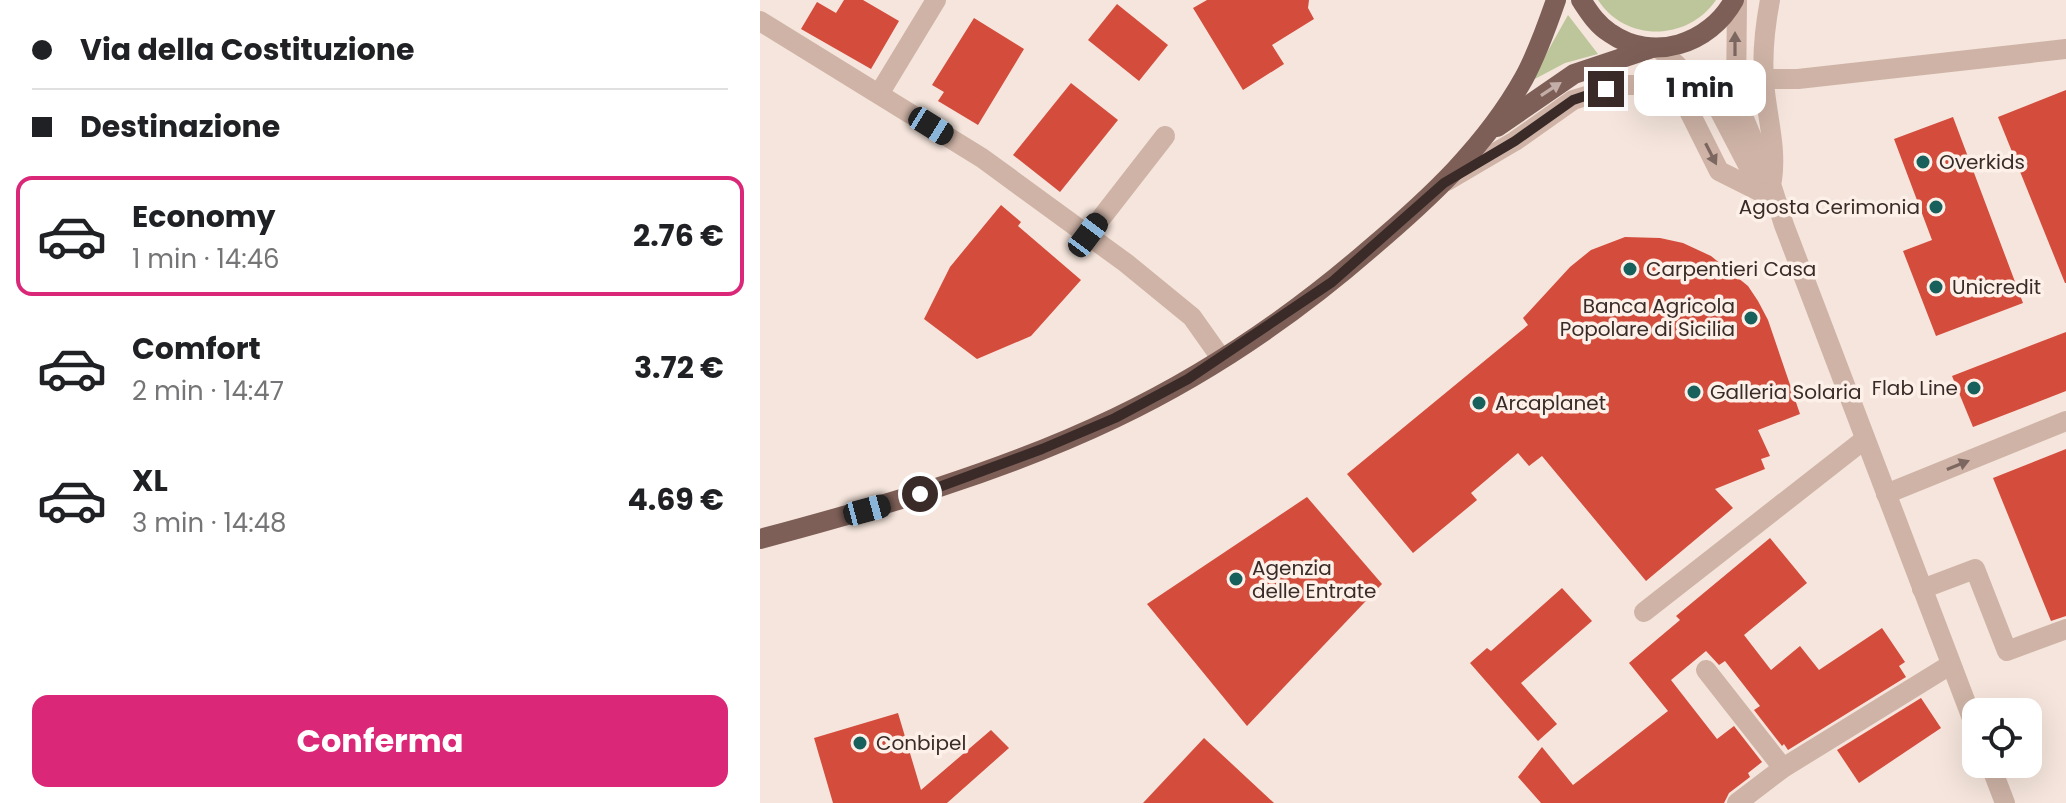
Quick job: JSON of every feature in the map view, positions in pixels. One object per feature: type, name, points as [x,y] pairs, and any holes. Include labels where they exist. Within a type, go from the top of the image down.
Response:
[{"type":"main road","points":[[760,539],[894,503],[1042,449],[1115,418],[1221,358],[1332,282],[1444,183],[1487,134],[1524,78],[1556,0]]},
{"type":"main road","points":[[1581,0],[1592,17],[1610,33],[1631,44],[1657,48]]},
{"type":"main road","points":[[1487,134],[1574,74],[1698,38],[1714,27],[1735,0]]},
{"type":"street","points":[[879,94],[936,0]]},
{"type":"street","points":[[1735,0],[1736,99],[1767,188],[1784,225],[1963,698]]},
{"type":"street","points":[[1767,188],[1775,159],[1763,79],[1770,0]]},
{"type":"street","points":[[760,21],[982,158],[1088,235],[1192,317],[1221,358]]},
{"type":"street","points":[[1657,48],[1715,102],[1767,188]]},
{"type":"street","points":[[1763,79],[1798,79],[2066,49]]},
{"type":"street","points":[[1444,183],[1515,141],[1573,100],[1622,85],[1649,85],[1668,91],[1686,105],[1719,171],[1767,188]]},
{"type":"street","points":[[1088,235],[1165,136]]},
{"type":"street","points":[[1886,494],[2066,421]]},
{"type":"street","points":[[1644,612],[1865,439]]},
{"type":"street","points":[[1922,589],[1975,569],[2007,651],[2066,629]]},
{"type":"street","points":[[1737,803],[1783,768],[1950,665]]},
{"type":"street","points":[[1706,670],[1783,768]]},
{"type":"street","points":[[1995,778],[2005,803]]},
{"type":"green space","points":[[1598,0],[1716,0],[1704,14],[1690,23],[1657,32],[1624,24]]},
{"type":"green space","points":[[1568,15],[1598,54],[1565,63],[1531,81]]},
{"type":"building","points":[[844,0],[863,0],[899,21],[871,69],[801,29],[817,2],[836,13]]},
{"type":"building","points":[[1207,0],[1309,0],[1308,8],[1314,19],[1272,45],[1284,64],[1243,90],[1193,8]]},
{"type":"building","points":[[1117,4],[1168,45],[1139,81],[1088,40]]},
{"type":"building","points":[[974,18],[1024,49],[978,125],[938,101],[944,92],[932,85]]},
{"type":"building","points":[[1071,83],[1118,120],[1060,192],[1013,155]]},
{"type":"building","points":[[2066,90],[2066,283],[2065,283],[1998,117]]},
{"type":"building","points":[[1953,117],[2023,303],[1936,336],[1903,251],[1932,240],[1894,139]]},
{"type":"building","points":[[1001,205],[1021,222],[1018,226],[1081,280],[1031,336],[977,359],[924,319],[950,267]]},
{"type":"building","name":"Galleria Solaria","points":[[1625,237],[1660,238],[1683,243],[1711,256],[1748,286],[1758,301],[1768,320],[1800,414],[1758,430],[1770,456],[1761,459],[1765,469],[1715,489],[1733,508],[1646,581],[1542,456],[1529,466],[1518,453],[1471,493],[1477,500],[1413,553],[1347,474],[1528,325],[1523,318],[1570,267],[1591,250]]},
{"type":"building","points":[[2066,332],[2066,391],[1973,427],[1952,376]]},
{"type":"building","points":[[2066,449],[2066,616],[2051,621],[1993,478]]},
{"type":"building","points":[[1307,497],[1382,584],[1247,726],[1147,604]]},
{"type":"building","points":[[1770,538],[1807,583],[1744,635],[1771,670],[1800,646],[1819,670],[1882,628],[1905,662],[1899,666],[1906,677],[1788,750],[1754,710],[1760,706],[1725,661],[1719,665],[1706,651],[1671,680],[1717,739],[1734,726],[1762,762],[1748,773],[1750,777],[1729,793],[1724,803],[1541,803],[1518,777],[1542,747],[1573,785],[1668,711],[1629,663],[1680,620],[1676,616]]},
{"type":"building","points":[[1562,588],[1592,621],[1521,683],[1557,724],[1538,741],[1470,663],[1487,648],[1491,651]]},
{"type":"building","points":[[1921,698],[1941,728],[1859,783],[1837,750]]},
{"type":"building","points":[[898,713],[921,790],[991,730],[1009,748],[947,803],[833,803],[814,738]]},
{"type":"building","points":[[1204,738],[1274,803],[1143,803]]},
{"type":"place","name":"Overkids","points":[[1923,162]]},
{"type":"place","name":"Agosta Cerimonia","points":[[1936,207]]},
{"type":"place","name":"Carpentieri Casa","points":[[1630,269]]},
{"type":"place","name":"Unicredit","points":[[1936,287]]},
{"type":"place","name":"Banca Agricola Popolare di Sicilia","points":[[1751,318]]},
{"type":"place","name":"Flab Line","points":[[1974,388]]},
{"type":"place","name":"Galleria Solaria","points":[[1694,392]]},
{"type":"place","name":"Arcaplanet","points":[[1479,403]]},
{"type":"place","name":"Agenzia delle Entrate","points":[[1236,579]]},
{"type":"place","name":"Conbipel","points":[[860,743]]},
{"type":"route","points":[[920,494],[1115,418],[1188,379],[1332,282],[1444,183],[1515,141],[1573,100],[1606,89]]}]
